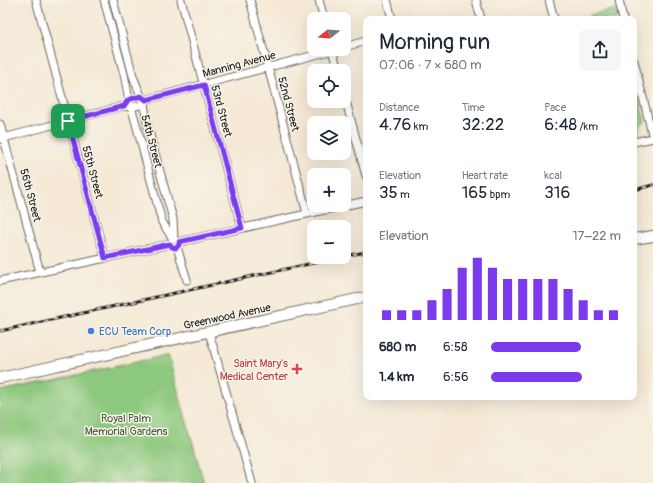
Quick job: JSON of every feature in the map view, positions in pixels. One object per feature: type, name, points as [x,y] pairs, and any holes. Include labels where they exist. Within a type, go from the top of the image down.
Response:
[{"type":"main road","points":[[637,239],[653,236]]},
{"type":"main road","name":"Greenwood Avenue","points":[[0,378],[363,298]]},
{"type":"street","name":"55th Street","points":[[36,0],[105,258]]},
{"type":"street","name":"54th Street","points":[[104,0],[124,74],[128,104],[135,120],[162,222],[175,242]]},
{"type":"street","name":"54th Street","points":[[113,0],[133,76],[143,100],[148,128],[173,219],[175,242],[187,280]]},
{"type":"street","name":"53rd Street","points":[[182,0],[242,228]]},
{"type":"street","name":"52nd Street","points":[[250,0],[307,213]]},
{"type":"street","points":[[319,0],[322,12]]},
{"type":"street","points":[[387,0],[391,16]]},
{"type":"street","points":[[476,0],[480,16]]},
{"type":"street","points":[[549,0],[553,16]]},
{"type":"street","points":[[619,0],[622,16]]},
{"type":"street","points":[[351,45],[363,42]]},
{"type":"street","name":"Manning Avenue","points":[[2,139],[310,56]]},
{"type":"street","points":[[637,73],[653,138],[637,141]]},
{"type":"street","points":[[348,108],[363,165]]},
{"type":"street","name":"56th Street","points":[[0,124],[2,139],[40,272]]},
{"type":"street","points":[[0,281],[363,201]]},
{"type":"street","points":[[209,332],[252,483]]},
{"type":"green space","points":[[616,9],[617,16],[590,16]]},
{"type":"green space","points":[[637,92],[645,122],[639,128],[638,137]]},
{"type":"green space","name":"Royal Palm Memorial Gardens","points":[[168,355],[204,483],[0,483],[0,391]]},
{"type":"railway","points":[[637,189],[653,185]]},
{"type":"railway","points":[[351,255],[363,253]]},
{"type":"railway","points":[[0,331],[309,264]]},
{"type":"place","name":"ECU Team Corp","points":[[91,331]]},
{"type":"place","name":"Saint Mary's Medical Center","points":[[297,369]]},
{"type":"route","points":[[204,85],[242,228],[179,242],[179,245],[176,248],[172,247],[170,244],[105,258],[68,121],[124,106],[128,100],[141,96],[146,100],[204,85]]}]
